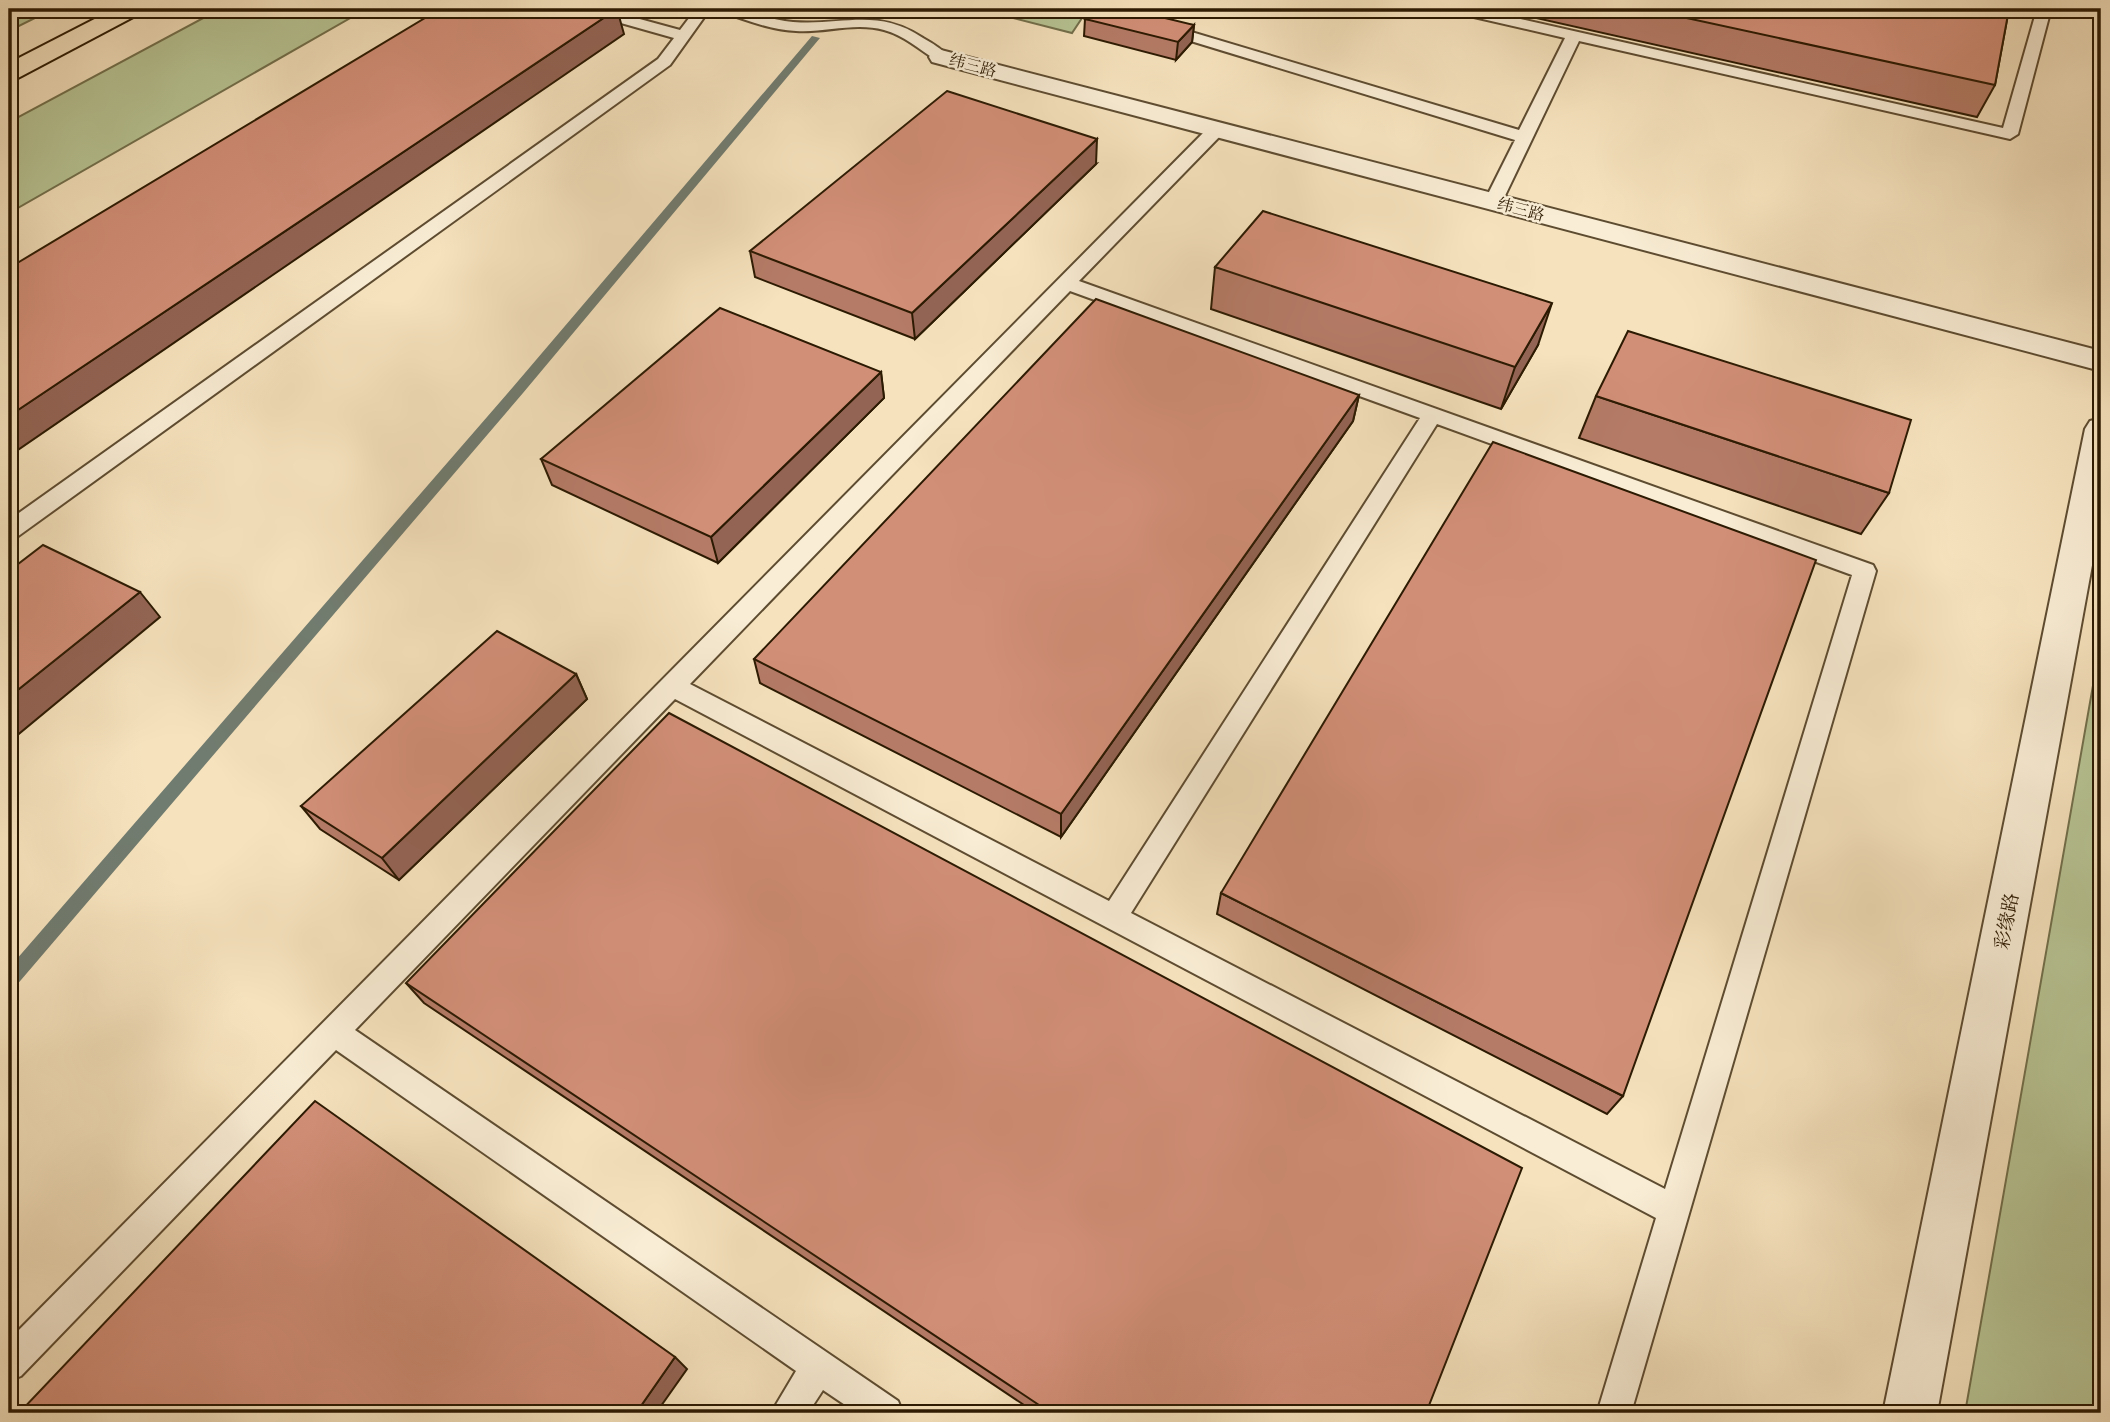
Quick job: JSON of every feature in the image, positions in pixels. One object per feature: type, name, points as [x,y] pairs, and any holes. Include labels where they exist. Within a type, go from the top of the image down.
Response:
[{"type":"highway","points":[[9,72],[131,9]]},
{"type":"street","name":"纬三路","points":[[941,57],[2101,361]]},
{"type":"street","name":"彩缘路","points":[[1910,1413],[2101,429]]},
{"type":"lane","points":[[587,9],[684,36]]},
{"type":"lane","points":[[9,531],[664,62],[703,9]]},
{"type":"lane","points":[[727,9],[787,26],[861,22],[886,25],[941,57]]},
{"type":"lane","points":[[1457,9],[2010,134],[2044,9]]},
{"type":"lane","points":[[1148,23],[1524,137]]},
{"type":"lane","points":[[1493,202],[1574,35]]},
{"type":"lane","points":[[9,1364],[1217,129]]},
{"type":"lane","points":[[1066,283],[1865,572],[1614,1413]]},
{"type":"lane","points":[[1113,918],[1432,415]]},
{"type":"lane","points":[[672,686],[1675,1211]]},
{"type":"lane","points":[[334,1032],[886,1413]]},
{"type":"lane","points":[[788,1413],[818,1367]]},
{"type":"green space","points":[[9,9],[53,9],[9,31]]},
{"type":"green space","points":[[220,9],[366,9],[9,213],[9,122]]},
{"type":"green space","points":[[978,9],[1088,9],[1072,33]]},
{"type":"green space","points":[[2101,640],[2101,1383],[2097,1413],[1965,1413]]},
{"type":"building","points":[[440,9],[617,9],[9,416],[9,268]]},
{"type":"building","points":[[1095,9],[1128,9],[1194,25],[1178,42],[1085,19]]},
{"type":"building","points":[[1645,9],[2009,9],[1995,85]]},
{"type":"building","points":[[947,91],[1097,139],[912,313],[750,251]]},
{"type":"building","points":[[1263,211],[1552,303],[1515,367],[1215,267]]},
{"type":"building","points":[[1096,299],[1359,395],[1061,814],[754,659]]},
{"type":"building","points":[[720,308],[881,372],[711,537],[541,459]]},
{"type":"building","points":[[1628,331],[1911,420],[1889,493],[1596,396]]},
{"type":"building","points":[[1493,442],[1816,560],[1623,1096],[1221,893]]},
{"type":"building","points":[[43,545],[140,592],[9,697],[9,571]]},
{"type":"building","points":[[497,631],[576,674],[382,858],[301,806]]},
{"type":"building","points":[[669,713],[1522,1168],[1426,1413],[1051,1413],[406,983]]},
{"type":"building","points":[[315,1101],[675,1357],[636,1413],[19,1413]]},
{"type":"waterway","points":[[9,981],[518,390],[815,38]]}]
